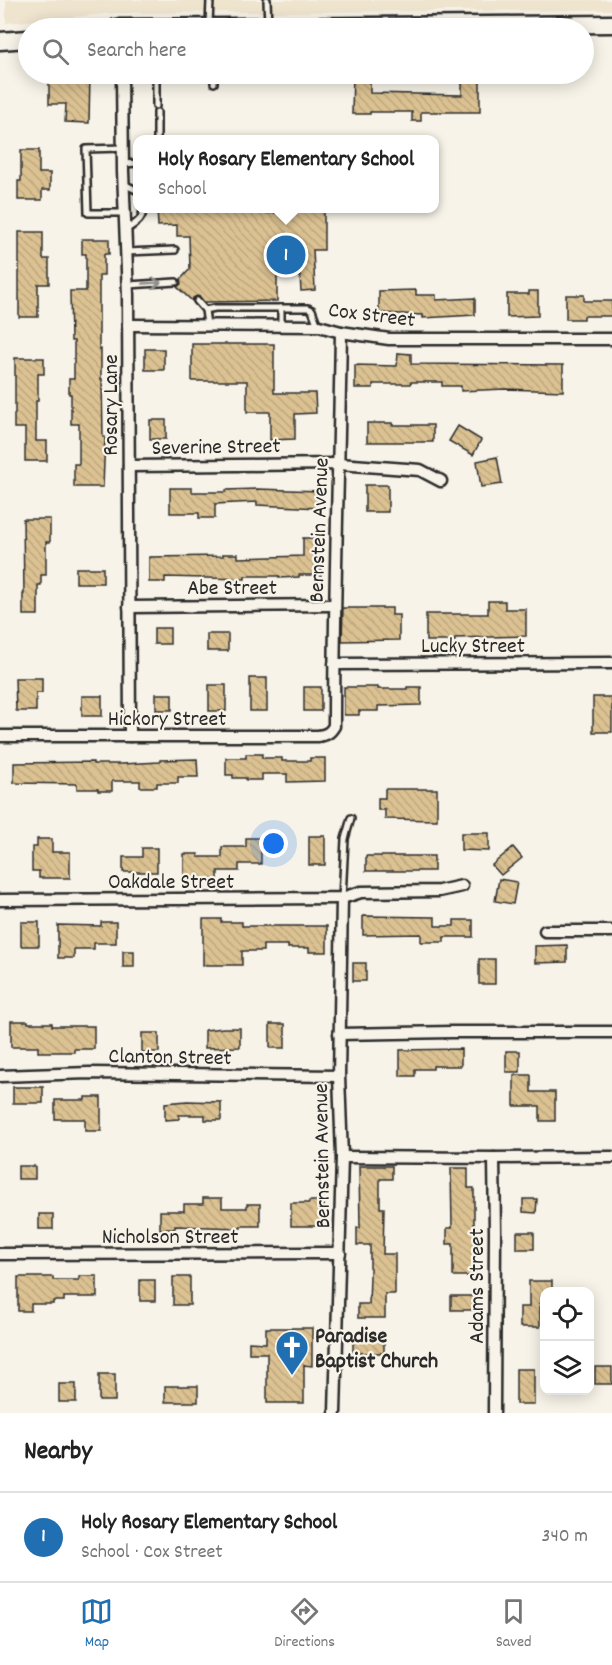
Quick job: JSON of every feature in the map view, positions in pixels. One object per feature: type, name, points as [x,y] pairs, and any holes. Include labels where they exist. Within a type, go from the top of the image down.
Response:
[{"type":"street","points":[[594,24],[612,24]]},
{"type":"street","points":[[0,41],[18,40]]},
{"type":"street","name":"Rosary Lane","points":[[122,84],[128,285],[130,736]]},
{"type":"street","name":"Cox Street","points":[[128,325],[319,326],[341,332],[389,339],[612,339]]},
{"type":"street","name":"Bernstein Avenue","points":[[332,730],[334,726],[334,605],[341,332]]},
{"type":"street","name":"Severine Street","points":[[129,466],[339,464],[420,470],[441,481]]},
{"type":"street","name":"Abe Street","points":[[129,607],[334,605]]},
{"type":"street","name":"Lucky Street","points":[[334,664],[612,663]]},
{"type":"street","name":"Hickory Street","points":[[0,736],[318,736],[325,735],[332,730]]},
{"type":"street","name":"Oakdale Street","points":[[0,900],[342,898],[361,892],[439,891],[462,886]]},
{"type":"street","name":"Bernstein Avenue","points":[[335,1413],[342,1157],[339,1034],[342,898]]},
{"type":"street","points":[[545,932],[612,931]]},
{"type":"street","points":[[339,1034],[612,1032]]},
{"type":"street","name":"Clanton Street","points":[[0,1076],[89,1073],[339,1076]]},
{"type":"street","points":[[342,1157],[612,1157]]},
{"type":"street","name":"Adams Street","points":[[494,1158],[494,1413]]},
{"type":"street","name":"Nicholson Street","points":[[0,1254],[340,1253]]},
{"type":"lane","points":[[209,18],[210,0]]},
{"type":"lane","points":[[267,0],[268,18]]},
{"type":"lane","points":[[156,84],[156,105]]},
{"type":"lane","points":[[157,112],[157,135]]},
{"type":"lane","points":[[123,148],[86,148],[88,213],[125,213]]},
{"type":"lane","points":[[123,164],[133,163]]},
{"type":"lane","points":[[124,184],[133,188]]},
{"type":"lane","points":[[126,230],[140,220],[143,213]]},
{"type":"lane","points":[[126,252],[175,250]]},
{"type":"lane","points":[[128,285],[176,282]]},
{"type":"lane","points":[[197,301],[205,310],[207,325]]},
{"type":"lane","points":[[205,310],[215,308],[308,308],[312,310],[319,326]]},
{"type":"lane","points":[[281,308],[281,325]]},
{"type":"lane","points":[[342,898],[345,839],[351,818]]},
{"type":"shaded area","points":[[6,0],[612,0],[612,10],[116,13],[61,18],[18,18],[18,22],[6,23]]},
{"type":"building","points":[[49,84],[90,84],[89,123],[65,122],[66,104],[49,104]]},
{"type":"building","points":[[353,84],[370,84],[370,93],[462,95],[462,84],[480,84],[480,112],[421,112],[421,121],[412,121],[412,112],[352,114]]},
{"type":"building","points":[[21,150],[39,150],[39,173],[50,173],[50,190],[42,190],[42,200],[18,200],[18,181],[21,181]]},
{"type":"building","points":[[157,213],[324,213],[324,250],[313,250],[315,290],[301,291],[300,276],[277,277],[277,301],[204,302],[197,296],[192,301],[177,287],[190,269],[189,236],[177,236],[177,225],[158,226]]},
{"type":"building","points":[[19,232],[43,232],[43,259],[49,259],[49,284],[38,284],[38,317],[19,317]]},
{"type":"building","points":[[82,239],[109,239],[109,254],[104,254],[104,275],[99,275],[99,349],[101,349],[103,437],[105,437],[103,487],[74,487],[74,464],[79,464],[79,424],[71,424],[69,379],[74,379],[74,341],[71,341],[70,291],[86,291],[86,254],[82,254]]},
{"type":"building","points":[[416,290],[416,295],[436,295],[436,300],[475,298],[475,315],[423,318],[423,315],[379,313],[379,291]]},
{"type":"building","points":[[529,291],[538,291],[538,316],[507,317],[507,294],[529,294]]},
{"type":"building","points":[[566,295],[584,295],[584,301],[612,301],[612,316],[584,316],[584,319],[566,319]]},
{"type":"building","points":[[192,344],[274,344],[274,393],[315,393],[316,413],[295,414],[295,439],[270,440],[270,412],[247,412],[247,381],[192,381]]},
{"type":"building","points":[[145,349],[164,349],[164,370],[145,370]]},
{"type":"building","points":[[398,353],[411,354],[411,364],[563,365],[563,391],[505,389],[461,391],[461,386],[442,386],[442,382],[373,384],[373,388],[355,388],[355,365],[397,366]]},
{"type":"building","points":[[15,358],[44,358],[44,374],[38,374],[36,441],[47,441],[47,461],[25,461],[25,428],[14,428]]},
{"type":"building","points":[[150,420],[166,420],[166,439],[150,439]]},
{"type":"building","points":[[367,423],[433,425],[433,442],[367,442]]},
{"type":"building","points":[[458,426],[481,440],[473,455],[449,441]]},
{"type":"building","points":[[497,457],[502,484],[481,487],[477,461]]},
{"type":"building","points":[[365,485],[388,485],[388,512],[365,512]]},
{"type":"building","points":[[170,488],[192,488],[192,492],[257,489],[320,491],[320,508],[257,505],[257,502],[215,504],[215,518],[199,518],[199,513],[170,513]]},
{"type":"building","points":[[23,519],[50,519],[50,542],[46,542],[46,575],[41,575],[41,585],[38,585],[38,615],[23,615]]},
{"type":"building","points":[[303,538],[321,538],[321,575],[279,578],[279,576],[245,576],[245,579],[165,577],[165,582],[149,582],[149,557],[223,556],[223,554],[238,554],[238,558],[303,556]]},
{"type":"building","points":[[76,568],[103,568],[103,583],[76,583]]},
{"type":"building","points":[[488,601],[505,601],[505,609],[526,609],[526,636],[426,641],[426,614],[488,614]]},
{"type":"building","points":[[343,608],[392,608],[392,615],[399,615],[399,640],[342,641]]},
{"type":"building","points":[[154,628],[170,628],[170,644],[154,644]]},
{"type":"building","points":[[207,634],[228,634],[228,651],[207,651]]},
{"type":"building","points":[[15,678],[42,678],[42,693],[36,693],[36,711],[16,711]]},
{"type":"building","points":[[250,678],[267,678],[267,711],[250,711]]},
{"type":"building","points":[[209,685],[226,685],[226,711],[209,711]]},
{"type":"building","points":[[304,687],[321,687],[321,711],[304,711]]},
{"type":"building","points":[[344,687],[407,689],[407,687],[421,687],[421,705],[378,706],[378,711],[359,711],[359,715],[344,715]]},
{"type":"building","points":[[156,694],[172,694],[172,710],[156,710]]},
{"type":"building","points":[[82,696],[102,696],[102,716],[82,716]]},
{"type":"building","points":[[593,697],[612,697],[612,732],[593,732]]},
{"type":"building","points":[[246,754],[262,754],[262,758],[282,758],[282,761],[310,761],[310,758],[325,758],[325,781],[287,782],[287,774],[262,774],[262,780],[246,780],[246,778],[233,778],[233,775],[226,775],[226,758],[246,758]]},
{"type":"building","points":[[197,759],[198,777],[178,777],[178,783],[157,783],[157,787],[140,787],[140,781],[112,781],[112,791],[98,791],[98,789],[77,789],[77,784],[14,783],[14,763],[122,764]]},
{"type":"building","points":[[385,789],[437,789],[437,820],[385,819],[385,810],[378,810],[378,798],[385,798]]},
{"type":"building","points":[[461,833],[489,833],[489,851],[461,850]]},
{"type":"building","points":[[309,836],[325,836],[325,865],[309,865]]},
{"type":"building","points":[[246,838],[261,838],[261,864],[239,864],[239,871],[218,871],[218,880],[184,880],[184,854],[198,854],[198,857],[222,857],[222,847],[246,847]]},
{"type":"building","points":[[37,839],[52,839],[52,852],[70,852],[70,878],[39,878],[39,871],[32,871],[32,847],[37,847]]},
{"type":"building","points":[[513,847],[522,858],[501,875],[492,865]]},
{"type":"building","points":[[142,848],[157,848],[157,872],[123,872],[123,857],[142,857]]},
{"type":"building","points":[[366,856],[434,856],[434,871],[366,871]]},
{"type":"building","points":[[499,879],[517,882],[513,904],[495,901]]},
{"type":"building","points":[[363,916],[435,917],[435,926],[454,926],[454,920],[473,920],[473,937],[444,937],[444,942],[421,942],[421,934],[363,935]]},
{"type":"building","points":[[203,919],[242,922],[242,926],[327,926],[327,952],[309,952],[309,948],[288,948],[288,945],[263,945],[263,951],[242,951],[242,965],[203,965]]},
{"type":"building","points":[[21,922],[39,922],[39,946],[21,946]]},
{"type":"building","points":[[101,922],[116,922],[116,943],[94,943],[94,949],[74,949],[74,958],[58,958],[58,925],[101,926]]},
{"type":"building","points":[[567,945],[567,962],[535,963],[535,946]]},
{"type":"building","points":[[123,951],[134,951],[134,967],[123,967]]},
{"type":"building","points":[[479,959],[495,959],[495,984],[479,984]]},
{"type":"building","points":[[353,963],[366,963],[366,981],[353,981]]},
{"type":"building","points":[[11,1021],[52,1023],[52,1026],[94,1026],[94,1049],[74,1049],[74,1052],[38,1052],[38,1047],[11,1047]]},
{"type":"building","points":[[270,1024],[285,1024],[285,1048],[270,1048]]},
{"type":"building","points":[[240,1028],[240,1047],[205,1048],[205,1030]]},
{"type":"building","points":[[142,1033],[159,1033],[159,1052],[142,1052]]},
{"type":"building","points":[[461,1049],[461,1066],[433,1066],[433,1069],[415,1069],[415,1076],[400,1076],[400,1050]]},
{"type":"building","points":[[506,1051],[520,1051],[520,1072],[506,1072]]},
{"type":"building","points":[[514,1075],[531,1075],[531,1092],[555,1092],[555,1121],[540,1121],[540,1106],[514,1106]]},
{"type":"building","points":[[13,1087],[43,1087],[43,1103],[13,1103]]},
{"type":"building","points":[[85,1097],[101,1097],[101,1131],[85,1131],[85,1119],[55,1119],[55,1100],[85,1100]]},
{"type":"building","points":[[221,1102],[221,1120],[205,1120],[205,1115],[179,1115],[179,1119],[165,1120],[165,1103]]},
{"type":"building","points":[[18,1166],[35,1166],[35,1179],[18,1179]]},
{"type":"building","points":[[359,1166],[392,1166],[392,1179],[380,1179],[380,1208],[384,1208],[383,1254],[395,1254],[395,1294],[385,1294],[385,1318],[358,1318],[358,1304],[369,1304],[370,1277],[370,1245],[357,1245],[357,1228],[360,1228]]},
{"type":"building","points":[[451,1168],[468,1168],[468,1188],[474,1188],[474,1276],[453,1276],[453,1244],[447,1244],[447,1228],[452,1228]]},
{"type":"building","points":[[203,1198],[222,1198],[222,1208],[247,1208],[247,1204],[260,1204],[260,1226],[241,1226],[241,1228],[175,1226],[175,1229],[160,1229],[160,1211],[184,1211],[184,1204],[203,1204]]},
{"type":"building","points":[[523,1199],[537,1199],[536,1213],[523,1212]]},
{"type":"building","points":[[309,1201],[324,1201],[324,1226],[291,1226],[291,1203],[309,1203]]},
{"type":"building","points":[[39,1214],[53,1214],[53,1229],[39,1229]]},
{"type":"building","points":[[517,1232],[534,1232],[534,1249],[517,1249]]},
{"type":"building","points":[[79,1276],[97,1276],[97,1297],[64,1297],[64,1301],[53,1301],[53,1304],[31,1304],[31,1311],[18,1311],[18,1277],[79,1280]]},
{"type":"building","points":[[173,1277],[190,1277],[190,1305],[173,1305]]},
{"type":"building","points":[[140,1280],[155,1280],[155,1301],[140,1301]]},
{"type":"building","points":[[529,1281],[552,1281],[552,1287],[540,1287],[540,1327],[520,1327],[520,1307],[529,1307]]},
{"type":"building","points":[[451,1296],[473,1296],[473,1310],[451,1310]]},
{"type":"building","points":[[266,1328],[312,1328],[312,1366],[304,1365],[304,1403],[267,1403],[267,1353],[249,1353],[249,1342],[266,1343]]},
{"type":"building","points":[[353,1339],[384,1339],[384,1353],[353,1353]]},
{"type":"building","points":[[595,1367],[612,1367],[612,1384],[595,1384]]},
{"type":"building","points":[[516,1369],[534,1369],[534,1404],[516,1404]]},
{"type":"building","points":[[99,1374],[115,1374],[115,1401],[99,1401]]},
{"type":"building","points":[[59,1384],[76,1384],[76,1402],[59,1402]]},
{"type":"building","points":[[165,1386],[198,1386],[198,1402],[165,1402]]},
{"type":"place","name":"Holy Rosary Elementary School","points":[[286,255]]},
{"type":"place","name":"Paradise Baptist Church","points":[[292,1376]]}]
